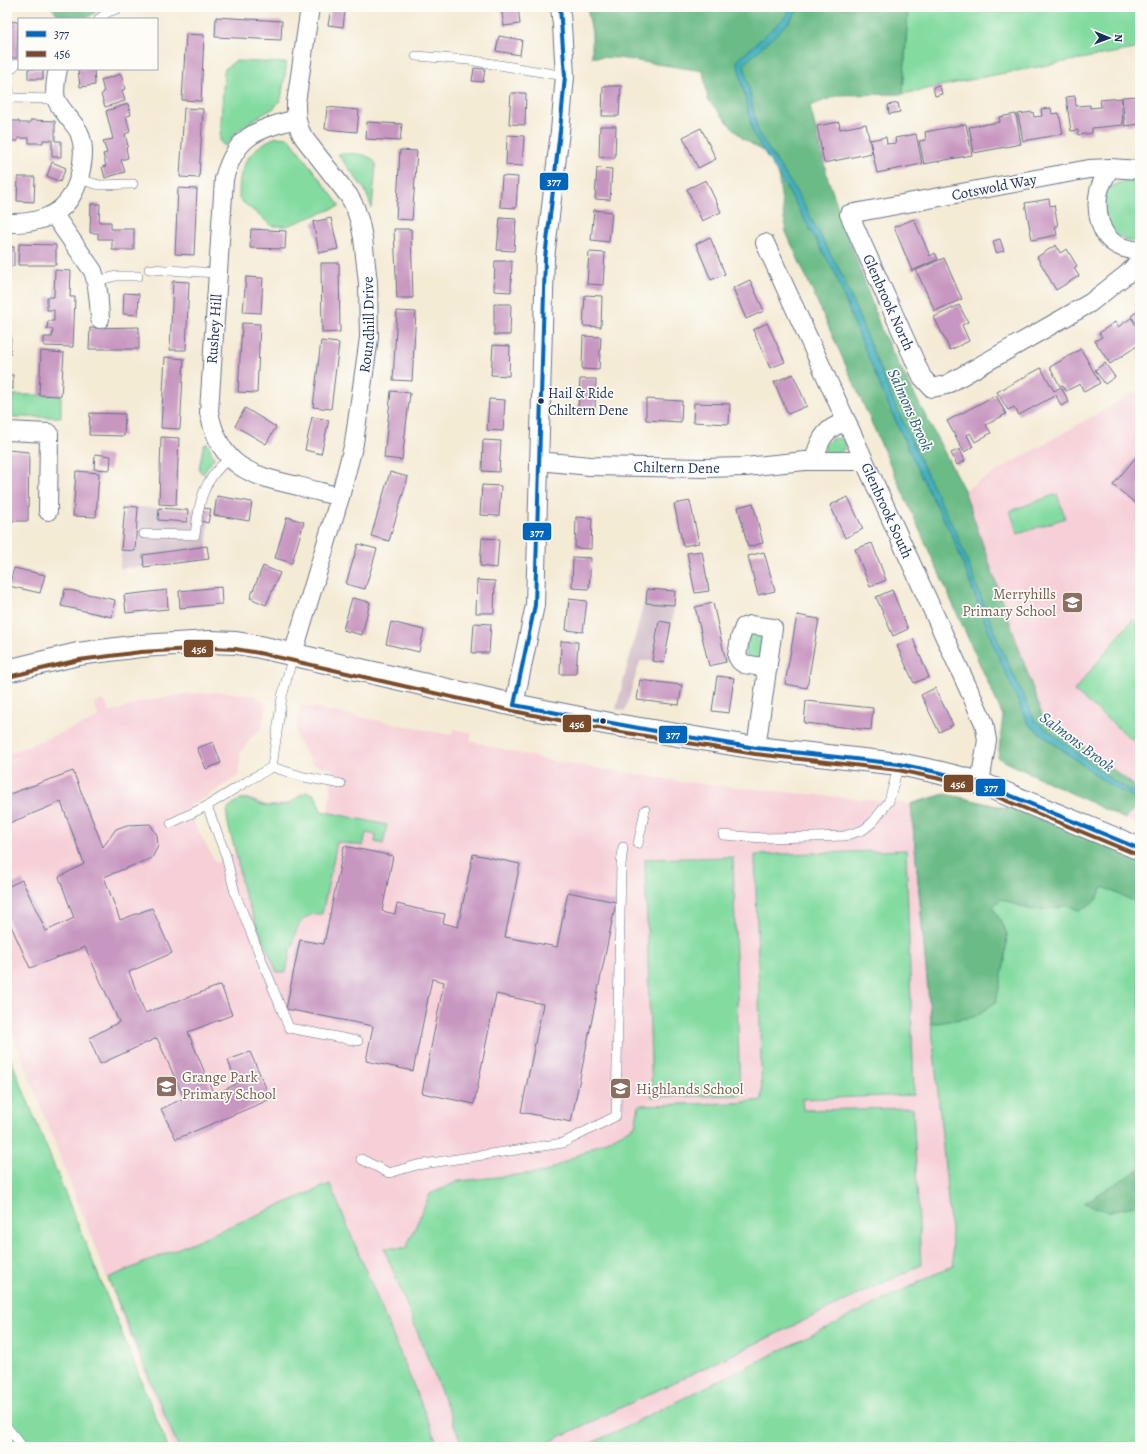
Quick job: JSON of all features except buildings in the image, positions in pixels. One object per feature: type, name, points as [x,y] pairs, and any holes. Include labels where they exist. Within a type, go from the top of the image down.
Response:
[{"type":"street","name":"Roundhill Drive","points":[[294,654],[340,497],[354,443],[369,338],[368,283],[363,238],[355,207],[342,186],[304,138],[296,119],[296,103],[310,7]]},
{"type":"street","points":[[514,705],[535,604],[545,258],[565,76],[560,7]]},
{"type":"street","points":[[7,223],[34,222],[54,215],[70,200],[79,179],[84,160],[83,146],[80,134],[56,99],[58,70]]},
{"type":"street","name":"Rushey Hill","points":[[296,119],[264,128],[250,135],[240,145],[228,164],[224,179],[209,412],[217,440],[230,458],[240,468],[259,477],[340,497]]},
{"type":"street","points":[[1110,168],[1099,190],[1098,212],[1101,228],[1109,240],[1119,246],[1140,250]]},
{"type":"street","name":"Cotswold Way","points":[[849,214],[1090,169],[1110,168],[1140,170]]},
{"type":"street","name":"Glenbrook North","points":[[849,214],[922,378],[932,388],[946,385],[1090,303],[1127,274],[1140,261]]},
{"type":"street","points":[[54,215],[89,265],[97,281],[100,319]]},
{"type":"street","name":"Glenbrook South","points":[[765,243],[984,723],[986,740],[980,783]]},
{"type":"street","points":[[814,461],[818,447],[825,434],[832,428],[846,422]]},
{"type":"street","points":[[7,431],[49,433],[48,511]]},
{"type":"street","name":"Chiltern Dene","points":[[539,461],[604,466],[703,468],[745,467],[814,461],[864,461]]},
{"type":"street","points":[[7,671],[78,654],[148,646],[210,642],[260,647],[514,705],[610,724],[756,748],[899,764],[980,783],[1140,849]]},
{"type":"street","points":[[756,748],[768,668]]},
{"type":"lane","points":[[100,18],[108,12],[122,7]]},
{"type":"lane","points":[[416,56],[469,60],[565,76]]},
{"type":"lane","points":[[16,64],[7,73],[10,98],[56,99]]},
{"type":"lane","points":[[79,179],[99,185],[133,184]]},
{"type":"lane","points":[[149,269],[218,273]]},
{"type":"lane","points":[[97,281],[116,276],[138,276]]},
{"type":"lane","points":[[144,534],[195,535],[200,502],[205,488],[214,472],[230,458]]},
{"type":"lane","points":[[272,767],[282,697],[294,654]]},
{"type":"lane","points":[[723,835],[763,838],[844,836],[863,830],[873,822],[889,801],[899,764]]},
{"type":"lane","points":[[171,823],[207,806],[272,767],[304,777],[341,784]]},
{"type":"lane","points":[[207,806],[226,856],[235,893],[290,1028],[358,1042]]},
{"type":"lane","points":[[638,844],[645,810]]},
{"type":"lane","points":[[361,1159],[389,1173],[417,1165],[563,1143],[616,1116],[621,865],[623,847]]},
{"type":"lane","points":[[7,1426],[23,1447]]},
{"type":"shaded area","name":"Merryhills Primary School","points":[[1140,389],[1140,790],[1042,715],[964,490]]},
{"type":"shaded area","points":[[125,506],[188,510],[204,508],[212,510],[208,527],[207,546],[209,559],[144,567],[120,568]]},
{"type":"shaded area","points":[[647,587],[676,591],[672,624],[665,661],[640,661],[625,711],[616,709]]},
{"type":"shaded area","name":"Highlands School","points":[[224,692],[256,696],[267,706],[262,728],[250,739],[241,753],[238,776],[204,798],[188,806],[195,825],[216,863],[233,857],[234,854],[226,813],[228,806],[245,797],[268,805],[285,803],[293,800],[300,793],[307,791],[313,792],[322,810],[328,812],[333,769],[313,764],[299,743],[296,736],[296,728],[300,705],[451,735],[454,729],[472,733],[470,741],[542,759],[683,782],[911,804],[954,1265],[584,1447],[172,1447],[7,1019],[7,754],[99,718],[94,703],[104,700],[110,713],[140,702],[185,694]]},
{"type":"shaded area","points":[[1140,802],[1140,826],[1125,819]]},
{"type":"green space","points":[[51,7],[103,7],[87,18],[61,18]]},
{"type":"green space","points":[[587,7],[908,7],[903,94],[839,95],[810,106],[828,179],[882,332],[964,490],[1042,715],[1140,790],[1140,802],[1125,819],[998,758],[1003,716],[786,232],[776,159],[742,138],[708,100],[703,71],[618,58],[592,57],[592,33]]},
{"type":"green space","points":[[908,7],[1140,7],[1140,48],[989,76],[903,94]]},
{"type":"green space","points":[[235,61],[287,63],[281,99],[274,108],[238,131],[225,146],[220,140],[224,72],[225,69]]},
{"type":"green space","points":[[277,137],[289,138],[340,206],[287,226],[272,226],[239,199],[240,179],[248,158],[261,145]]},
{"type":"green space","points":[[338,154],[364,155],[373,160],[376,164],[372,208],[365,190]]},
{"type":"green space","points":[[1130,179],[1140,179],[1140,241],[1135,242],[1126,240],[1106,226],[1104,195],[1111,186]]},
{"type":"green space","points":[[13,395],[61,396],[61,417],[13,417]]},
{"type":"green space","points":[[831,439],[845,439],[846,444],[844,450],[834,454],[826,454],[824,446]]},
{"type":"green space","points":[[205,444],[208,444],[214,458],[203,474],[199,470],[203,447]]},
{"type":"green space","points":[[1057,494],[1065,518],[1018,534],[1010,511]]},
{"type":"green space","points":[[1133,619],[1140,625],[1140,746],[1074,691]]},
{"type":"green space","points":[[747,633],[763,633],[762,659],[746,659]]},
{"type":"green space","points":[[307,792],[315,795],[321,811],[387,825],[383,844],[375,842],[376,835],[366,833],[363,846],[337,842],[322,914],[309,916],[301,922],[291,947],[286,972],[277,972],[243,890],[237,857],[228,823],[227,812],[230,807],[240,800],[245,799],[263,805],[280,806],[291,802]]},
{"type":"green space","points":[[945,794],[1014,810],[1140,862],[1140,1447],[584,1447],[954,1265],[911,804]]},
{"type":"green space","points":[[945,794],[1014,810],[1082,834],[1140,862],[1140,904],[1103,887],[1096,900],[1080,911],[1067,905],[1058,908],[1031,910],[1001,899],[993,907],[1007,934],[1005,961],[996,1002],[974,1017],[931,1024],[911,804]]},
{"type":"green space","points":[[906,850],[914,1095],[802,1099],[803,1110],[913,1108],[921,1265],[538,1447],[463,1447],[384,1248],[406,1248],[430,1194],[459,1181],[545,1172],[635,1126],[639,1105],[736,1103],[762,1100],[755,855]]},
{"type":"green space","points":[[733,857],[740,1095],[652,1097],[645,859]]},
{"type":"green space","points":[[7,1050],[168,1447],[7,1447]]},
{"type":"green space","points":[[1140,1169],[1140,1204],[1109,1212],[1084,1203]]},
{"type":"green space","points":[[330,1184],[439,1447],[178,1447],[108,1278]]},
{"type":"water","points":[[792,7],[800,7],[788,23],[744,64],[758,133],[796,191],[841,273],[892,398],[929,479],[957,535],[1001,648],[1035,720],[1116,783],[1140,795],[1140,800],[1112,787],[1028,724],[995,649],[953,537],[922,478],[886,400],[851,316],[836,275],[790,194],[753,134],[737,61],[785,17]]},
{"type":"transit line","name":"377","points":[[514,705],[535,605],[545,258],[565,76],[560,7]]},
{"type":"transit line","name":"456","points":[[8,677],[79,660],[141,652],[210,648],[235,649],[259,653],[513,711],[609,730],[755,754],[898,770],[936,778],[978,789],[1138,855]]},
{"type":"transit line","name":"377","points":[[514,705],[756,748],[899,764],[937,772],[980,783],[1140,849]]},
{"type":"place","name":"Hail & Ride Chiltern Dene","points":[[541,401]]},
{"type":"place","name":"Merryhills Primary School","points":[[1072,603]]},
{"type":"place","name":"Grange Park Primary School","points":[[167,1086]]},
{"type":"place","name":"Highlands School","points":[[620,1089]]},
{"type":"water label","name":"Salmons Brook","points":[[910,410]]},
{"type":"water label","name":"Salmons Brook","points":[[1077,742]]}]
